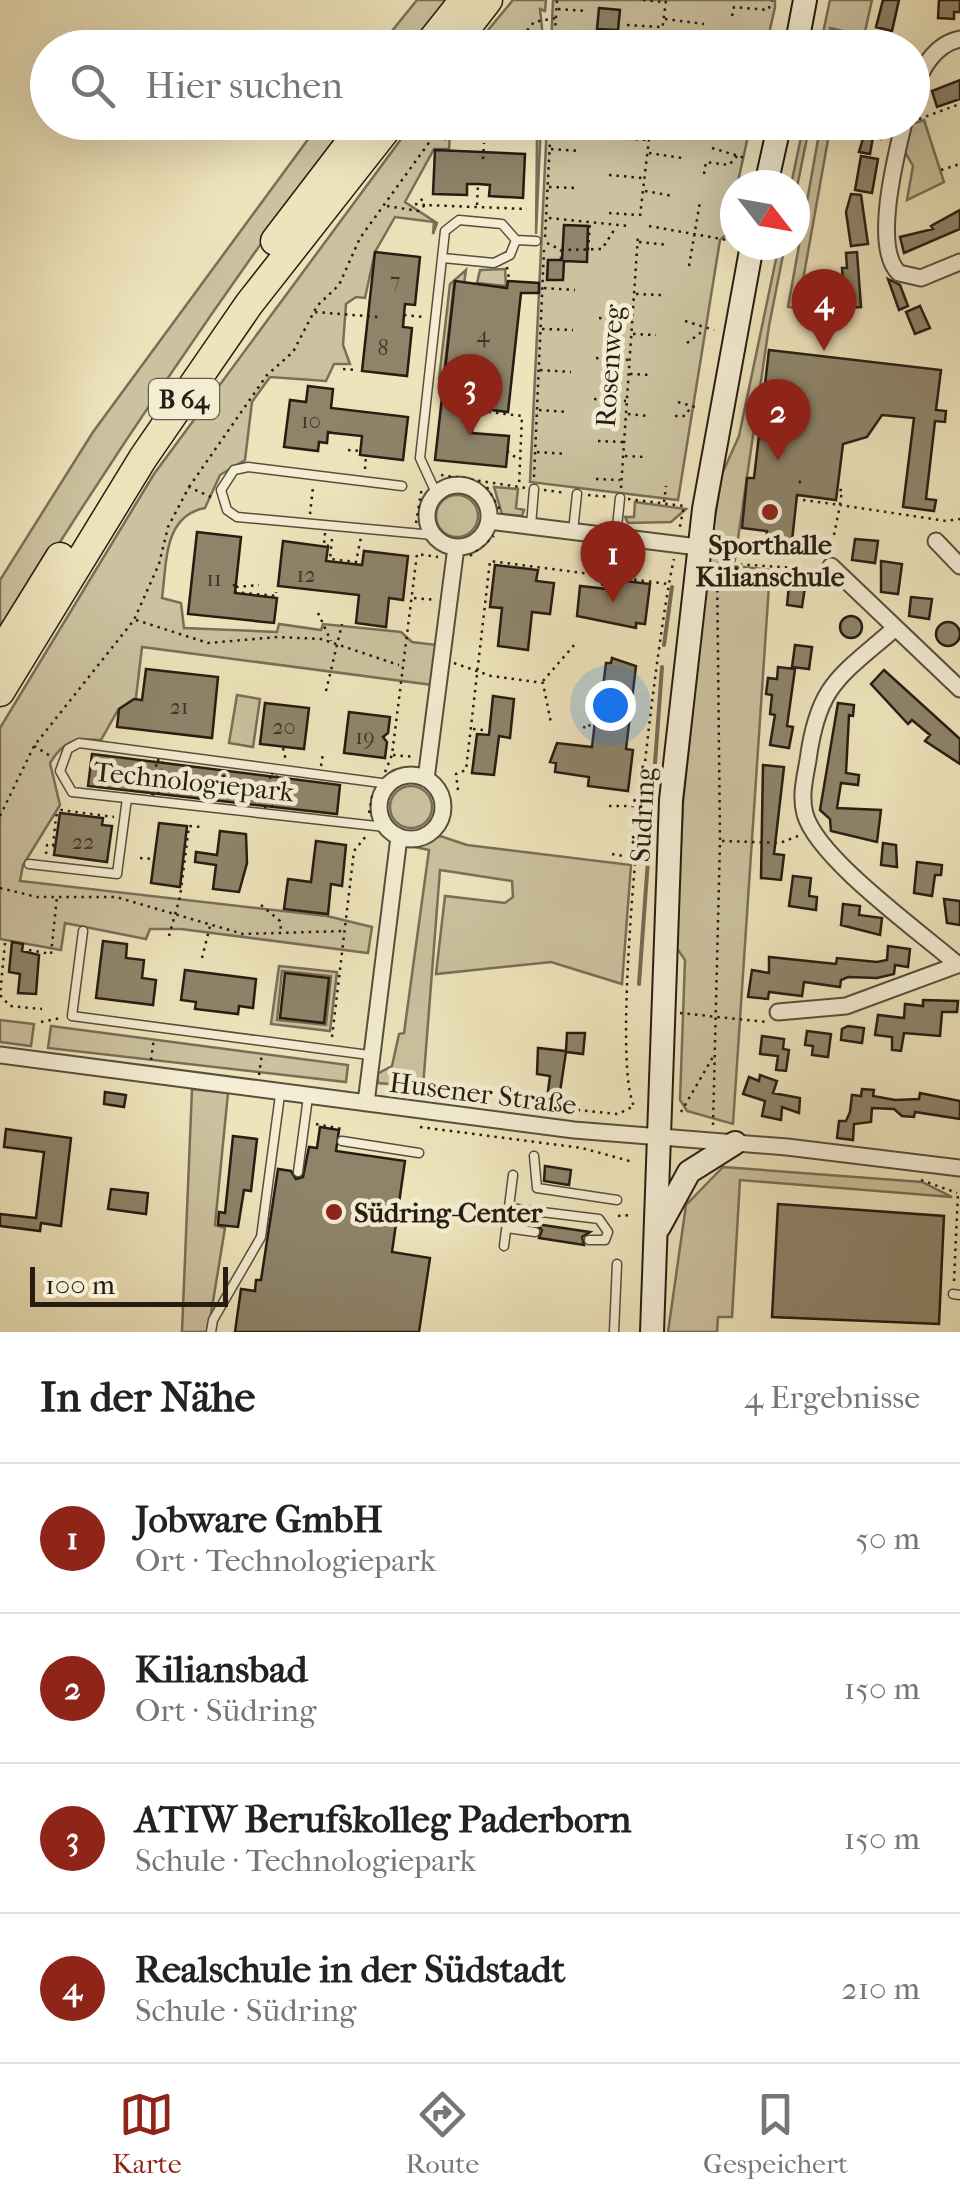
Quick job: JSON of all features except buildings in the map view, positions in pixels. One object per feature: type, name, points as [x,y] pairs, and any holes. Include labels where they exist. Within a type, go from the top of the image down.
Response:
[{"type":"highway","points":[[440,30],[464,0]]},
{"type":"highway","points":[[464,30],[488,0]]},
{"type":"highway","name":"B 64","points":[[0,654],[131,442],[353,140]]},
{"type":"highway","name":"B 64","points":[[0,692],[142,458],[249,304],[378,140]]},
{"type":"main road","points":[[799,30],[805,0]]},
{"type":"main road","points":[[769,170],[776,140]]},
{"type":"main road","name":"Südring","points":[[652,1332],[671,800],[698,547],[749,260]]},
{"type":"main road","points":[[656,1234],[689,1172],[735,1142]]},
{"type":"street","points":[[930,60],[951,41],[960,39]]},
{"type":"street","points":[[901,140],[889,204],[888,259],[898,273],[922,278],[960,262]]},
{"type":"street","points":[[455,554],[426,536],[426,512],[433,488],[454,484],[470,487],[483,497],[494,521]]},
{"type":"street","points":[[494,521],[698,547]]},
{"type":"street","points":[[455,554],[476,541],[494,521]]},
{"type":"street","points":[[936,541],[960,566]]},
{"type":"street","points":[[384,782],[379,808],[386,827],[400,838],[418,838],[440,821],[442,800],[426,779],[455,554]]},
{"type":"street","points":[[831,566],[893,630],[960,690]]},
{"type":"street","points":[[778,1012],[846,1006],[958,964],[821,845],[812,831],[802,798],[821,700],[831,685],[893,630]]},
{"type":"street","name":"Technologiepark","points":[[384,782],[402,777],[426,779]]},
{"type":"street","points":[[366,1103],[369,1056],[400,838]]},
{"type":"street","name":"Husener Straße","points":[[0,1055],[280,1094],[960,1168]]},
{"type":"lane","points":[[433,488],[420,458],[448,227],[459,220],[502,224],[516,240],[540,241]]},
{"type":"lane","points":[[442,258],[494,263],[510,255],[516,240]]},
{"type":"lane","points":[[402,486],[248,467],[234,470],[225,480],[222,502],[237,517],[426,536]]},
{"type":"lane","points":[[530,525],[534,488]]},
{"type":"lane","points":[[573,531],[578,494]]},
{"type":"lane","points":[[616,536],[620,498]]},
{"type":"lane","name":"Technologiepark","points":[[384,782],[283,764],[79,743],[68,748],[62,763],[63,784],[72,792],[386,827]]},
{"type":"lane","points":[[29,864],[117,874],[127,798]]},
{"type":"lane","points":[[83,931],[72,1016],[369,1056]]},
{"type":"lane","points":[[211,1332],[213,1320],[260,1238],[280,1094]]},
{"type":"lane","points":[[298,1172],[308,1097]]},
{"type":"lane","points":[[342,1141],[420,1152]]},
{"type":"lane","points":[[534,1156],[536,1188],[618,1200]]},
{"type":"lane","points":[[504,1246],[513,1175]]},
{"type":"lane","points":[[509,1208],[599,1219],[608,1232],[605,1240],[588,1240]]},
{"type":"lane","points":[[506,1228],[534,1232]]},
{"type":"lane","points":[[614,1332],[616,1264]]},
{"type":"path","points":[[555,30],[557,0]]},
{"type":"path","points":[[627,26],[663,28],[666,1],[643,0]]},
{"type":"path","points":[[732,16],[734,7],[768,10],[774,1]]},
{"type":"path","points":[[557,9],[587,11]]},
{"type":"path","points":[[528,30],[534,22],[556,18]]},
{"type":"path","points":[[664,19],[704,24]]},
{"type":"path","points":[[930,115],[960,104]]},
{"type":"path","points":[[0,816],[34,746],[134,620],[158,564],[168,526],[189,487],[267,375],[293,352],[314,312],[339,285],[360,238],[430,140]]},
{"type":"path","points":[[534,488],[545,272],[540,241],[547,218],[550,140]]},
{"type":"path","points":[[608,213],[640,216],[649,140]]},
{"type":"path","points":[[483,159],[484,144]]},
{"type":"path","points":[[712,148],[745,158]]},
{"type":"path","points":[[550,149],[580,151]]},
{"type":"path","points":[[648,153],[682,158]]},
{"type":"path","points":[[704,174],[706,162],[730,165],[738,156]]},
{"type":"path","points":[[941,170],[960,164]]},
{"type":"path","points":[[609,175],[644,178]]},
{"type":"path","points":[[476,222],[478,184]]},
{"type":"path","points":[[548,187],[576,188]]},
{"type":"path","points":[[643,190],[673,196]]},
{"type":"path","points":[[419,196],[425,205]]},
{"type":"path","points":[[689,266],[700,202]]},
{"type":"path","points":[[415,204],[526,210]]},
{"type":"path","points":[[385,206],[418,211],[425,205]]},
{"type":"path","points":[[547,218],[629,226]]},
{"type":"path","points":[[588,252],[590,223]]},
{"type":"path","points":[[540,241],[561,250],[588,252],[610,242],[616,225]]},
{"type":"path","points":[[648,226],[720,239]]},
{"type":"path","name":"Rosenweg","points":[[620,498],[638,236]]},
{"type":"path","points":[[638,242],[668,244]]},
{"type":"path","points":[[561,250],[561,260]]},
{"type":"path","points":[[508,268],[508,279]]},
{"type":"path","points":[[542,288],[574,290]]},
{"type":"path","points":[[634,294],[661,295]]},
{"type":"path","points":[[314,312],[378,317]]},
{"type":"path","points":[[404,315],[435,318]]},
{"type":"path","points":[[598,318],[632,320]]},
{"type":"path","points":[[685,321],[702,323],[705,329]]},
{"type":"path","points":[[540,329],[573,330]]},
{"type":"path","points":[[687,343],[705,329],[714,330]]},
{"type":"path","points":[[632,334],[656,335]]},
{"type":"path","points":[[596,358],[630,360]]},
{"type":"path","points":[[343,369],[356,370]]},
{"type":"path","points":[[539,370],[571,372]]},
{"type":"path","points":[[629,374],[652,375]]},
{"type":"path","points":[[594,398],[627,401]]},
{"type":"path","points":[[675,416],[685,416],[693,407],[678,402]]},
{"type":"path","points":[[537,410],[567,412]]},
{"type":"path","points":[[481,411],[522,416],[519,487]]},
{"type":"path","points":[[626,414],[646,416]]},
{"type":"path","points":[[598,441],[624,442]]},
{"type":"path","points":[[348,450],[360,451]]},
{"type":"path","points":[[507,451],[512,452],[511,458],[520,459]]},
{"type":"path","points":[[535,452],[567,454]]},
{"type":"path","points":[[363,481],[366,456]]},
{"type":"path","points":[[623,456],[645,458]]},
{"type":"path","points":[[426,536],[416,503],[422,486],[433,488],[445,473],[484,484],[684,506]]},
{"type":"path","points":[[309,525],[314,475]]},
{"type":"path","points":[[596,479],[622,480]]},
{"type":"path","points":[[331,1048],[354,851],[366,836],[370,799],[384,782],[392,755],[418,554],[479,552],[496,533],[494,521],[500,508],[484,484]]},
{"type":"path","points":[[664,504],[666,486]]},
{"type":"path","points":[[189,487],[222,502]]},
{"type":"path","points":[[834,534],[842,490],[837,490]]},
{"type":"path","points":[[803,500],[946,521],[960,519]]},
{"type":"path","points":[[334,528],[330,559],[356,562],[362,531]]},
{"type":"path","points":[[325,537],[324,546],[331,546]]},
{"type":"path","points":[[458,790],[456,774],[466,770],[490,561],[587,570],[668,584]]},
{"type":"path","points":[[713,1125],[720,841],[718,562],[798,568],[800,564]]},
{"type":"path","points":[[418,1093],[618,1114],[634,1106],[626,1045],[638,859],[670,574]]},
{"type":"path","points":[[602,586],[604,575]]},
{"type":"path","points":[[413,582],[420,583]]},
{"type":"path","points":[[259,585],[234,586],[235,592],[276,596],[276,592]]},
{"type":"path","points":[[411,598],[438,600]]},
{"type":"path","points":[[318,614],[331,642]]},
{"type":"path","points":[[134,620],[208,642],[299,636],[338,644],[402,666]]},
{"type":"path","points":[[408,623],[414,624]]},
{"type":"path","points":[[326,691],[342,624]]},
{"type":"path","points":[[543,683],[575,644]]},
{"type":"path","points":[[440,661],[543,683]]},
{"type":"path","points":[[543,683],[551,723]]},
{"type":"path","points":[[583,728],[589,728],[593,694]]},
{"type":"path","points":[[471,728],[484,730]]},
{"type":"path","points":[[34,746],[62,763]]},
{"type":"path","points":[[283,764],[282,749],[283,764]]},
{"type":"path","points":[[392,755],[429,758]]},
{"type":"path","points":[[152,792],[156,761]]},
{"type":"path","points":[[158,793],[163,762]]},
{"type":"path","points":[[266,805],[271,775]]},
{"type":"path","points":[[272,806],[277,776]]},
{"type":"path","points":[[609,806],[643,806]]},
{"type":"path","points":[[45,859],[47,845],[53,846],[56,816],[61,810],[124,819]]},
{"type":"path","points":[[169,936],[189,826],[201,827]]},
{"type":"path","points":[[720,841],[780,843],[812,831]]},
{"type":"path","points":[[612,854],[638,859]]},
{"type":"path","points":[[140,858],[154,859]]},
{"type":"path","points":[[184,870],[195,871]]},
{"type":"path","points":[[0,888],[57,897],[116,896],[242,934],[345,931]]},
{"type":"path","points":[[29,950],[51,954],[57,897]]},
{"type":"path","points":[[262,905],[280,921],[281,932]]},
{"type":"path","points":[[202,958],[211,924]]},
{"type":"path","points":[[5,943],[0,996],[10,1006],[42,1009]]},
{"type":"path","points":[[326,1000],[342,1008]]},
{"type":"path","points":[[680,1030],[680,1012],[770,1022],[778,1012]]},
{"type":"path","points":[[41,1022],[72,1016]]},
{"type":"path","points":[[148,1075],[156,1027]]},
{"type":"path","points":[[258,1091],[264,1040]]},
{"type":"path","points":[[681,1112],[714,1055]]},
{"type":"path","points":[[305,1122],[342,1128]]},
{"type":"path","points":[[420,1127],[582,1148],[632,1162]]},
{"type":"path","points":[[921,1180],[959,1193],[957,1295]]},
{"type":"path","points":[[618,1216],[631,1215]]},
{"type":"shaded area","points":[[417,0],[446,0],[422,30],[393,30]]},
{"type":"shaded area","points":[[513,0],[546,0],[545,11],[540,9],[542,30],[488,30]]},
{"type":"shaded area","points":[[553,0],[775,0],[770,30],[552,30]]},
{"type":"shaded area","points":[[830,0],[872,0],[865,30],[824,30]]},
{"type":"shaded area","points":[[930,139],[944,182],[907,200],[913,166],[905,152],[908,140]]},
{"type":"shaded area","points":[[308,140],[337,140],[169,376],[0,637],[0,580],[93,432]]},
{"type":"shaded area","points":[[400,140],[450,140],[449,149],[434,149],[405,202],[437,223],[433,234],[434,222],[395,217],[375,252],[365,298],[356,297],[346,304],[343,345],[350,364],[334,364],[326,381],[270,377],[252,402],[245,460],[220,475],[205,508],[191,513],[174,531],[162,598],[181,603],[184,628],[277,632],[279,624],[321,630],[323,624],[401,632],[412,642],[437,645],[433,685],[142,647],[136,698],[118,710],[101,740],[71,742],[50,763],[60,805],[23,865],[20,881],[327,916],[372,927],[368,953],[181,929],[150,929],[146,939],[65,923],[61,950],[0,939],[0,728],[154,474]]},
{"type":"shaded area","points":[[537,140],[540,140],[536,234]]},
{"type":"shaded area","points":[[546,140],[747,140],[741,170],[720,170],[720,240],[678,500],[530,482]]},
{"type":"shaded area","points":[[800,140],[807,140],[800,170],[794,170]]},
{"type":"shaded area","points":[[818,140],[828,140],[810,241],[810,184]]},
{"type":"shaded area","points":[[776,260],[782,260],[734,566],[770,570],[733,1124],[687,1111],[680,1100],[685,960],[676,947],[683,802],[709,554],[722,474],[739,436]]},
{"type":"shaded area","points":[[796,260],[807,260],[798,308],[788,307]]},
{"type":"shaded area","points":[[505,269],[506,286],[477,283],[480,270]]},
{"type":"shaded area","points":[[466,270],[464,283],[454,283],[443,381],[439,379],[450,284]]},
{"type":"shaded area","points":[[494,487],[518,489],[516,508],[524,510],[522,516],[502,514]]},
{"type":"shaded area","points":[[457,495],[472,501],[478,516],[472,531],[457,537],[442,531],[436,516],[442,501]]},
{"type":"shaded area","points":[[635,502],[686,509],[671,522],[628,523],[625,517],[634,517]]},
{"type":"shaded area","points":[[237,695],[260,699],[253,747],[229,743]]},
{"type":"shaded area","points":[[411,786],[426,792],[432,807],[426,822],[411,828],[396,822],[390,807],[396,792]]},
{"type":"shaded area","points":[[440,836],[467,845],[631,865],[622,984],[551,962],[436,974],[445,896],[505,903],[513,897],[512,881],[440,870],[423,1087],[378,1083],[377,1074],[392,1066],[399,1034],[404,1033],[429,850],[415,847]]},
{"type":"shaded area","points":[[279,966],[337,972],[330,1031],[271,1024]],"holes":[[[282,971],[331,976],[326,1025],[277,1020]]]},
{"type":"shaded area","points":[[0,1020],[34,1024],[31,1046],[0,1042]]},
{"type":"shaded area","points":[[51,1026],[348,1065],[346,1082],[48,1048]]},
{"type":"shaded area","points":[[192,1089],[228,1093],[215,1225],[225,1228],[208,1332],[182,1332]]},
{"type":"shaded area","points":[[723,1167],[922,1182],[952,1197],[740,1180],[732,1317],[718,1317],[717,1332],[668,1332],[686,1205]]},
{"type":"waterway","points":[[664,645],[672,587]]},
{"type":"waterway","points":[[639,984],[662,667]]},
{"type":"place","name":"Realschule in der Südstadt","points":[[824,351]]},
{"type":"place","name":"ATIW Berufskolleg Paderborn","points":[[470,436]]},
{"type":"place","name":"Kiliansbad","points":[[778,461]]},
{"type":"place","name":"Sporthalle Kilianschule","points":[[770,512]]},
{"type":"place","name":"Jobware GmbH","points":[[613,603]]},
{"type":"place","name":"Südring-Center","points":[[334,1212]]}]
